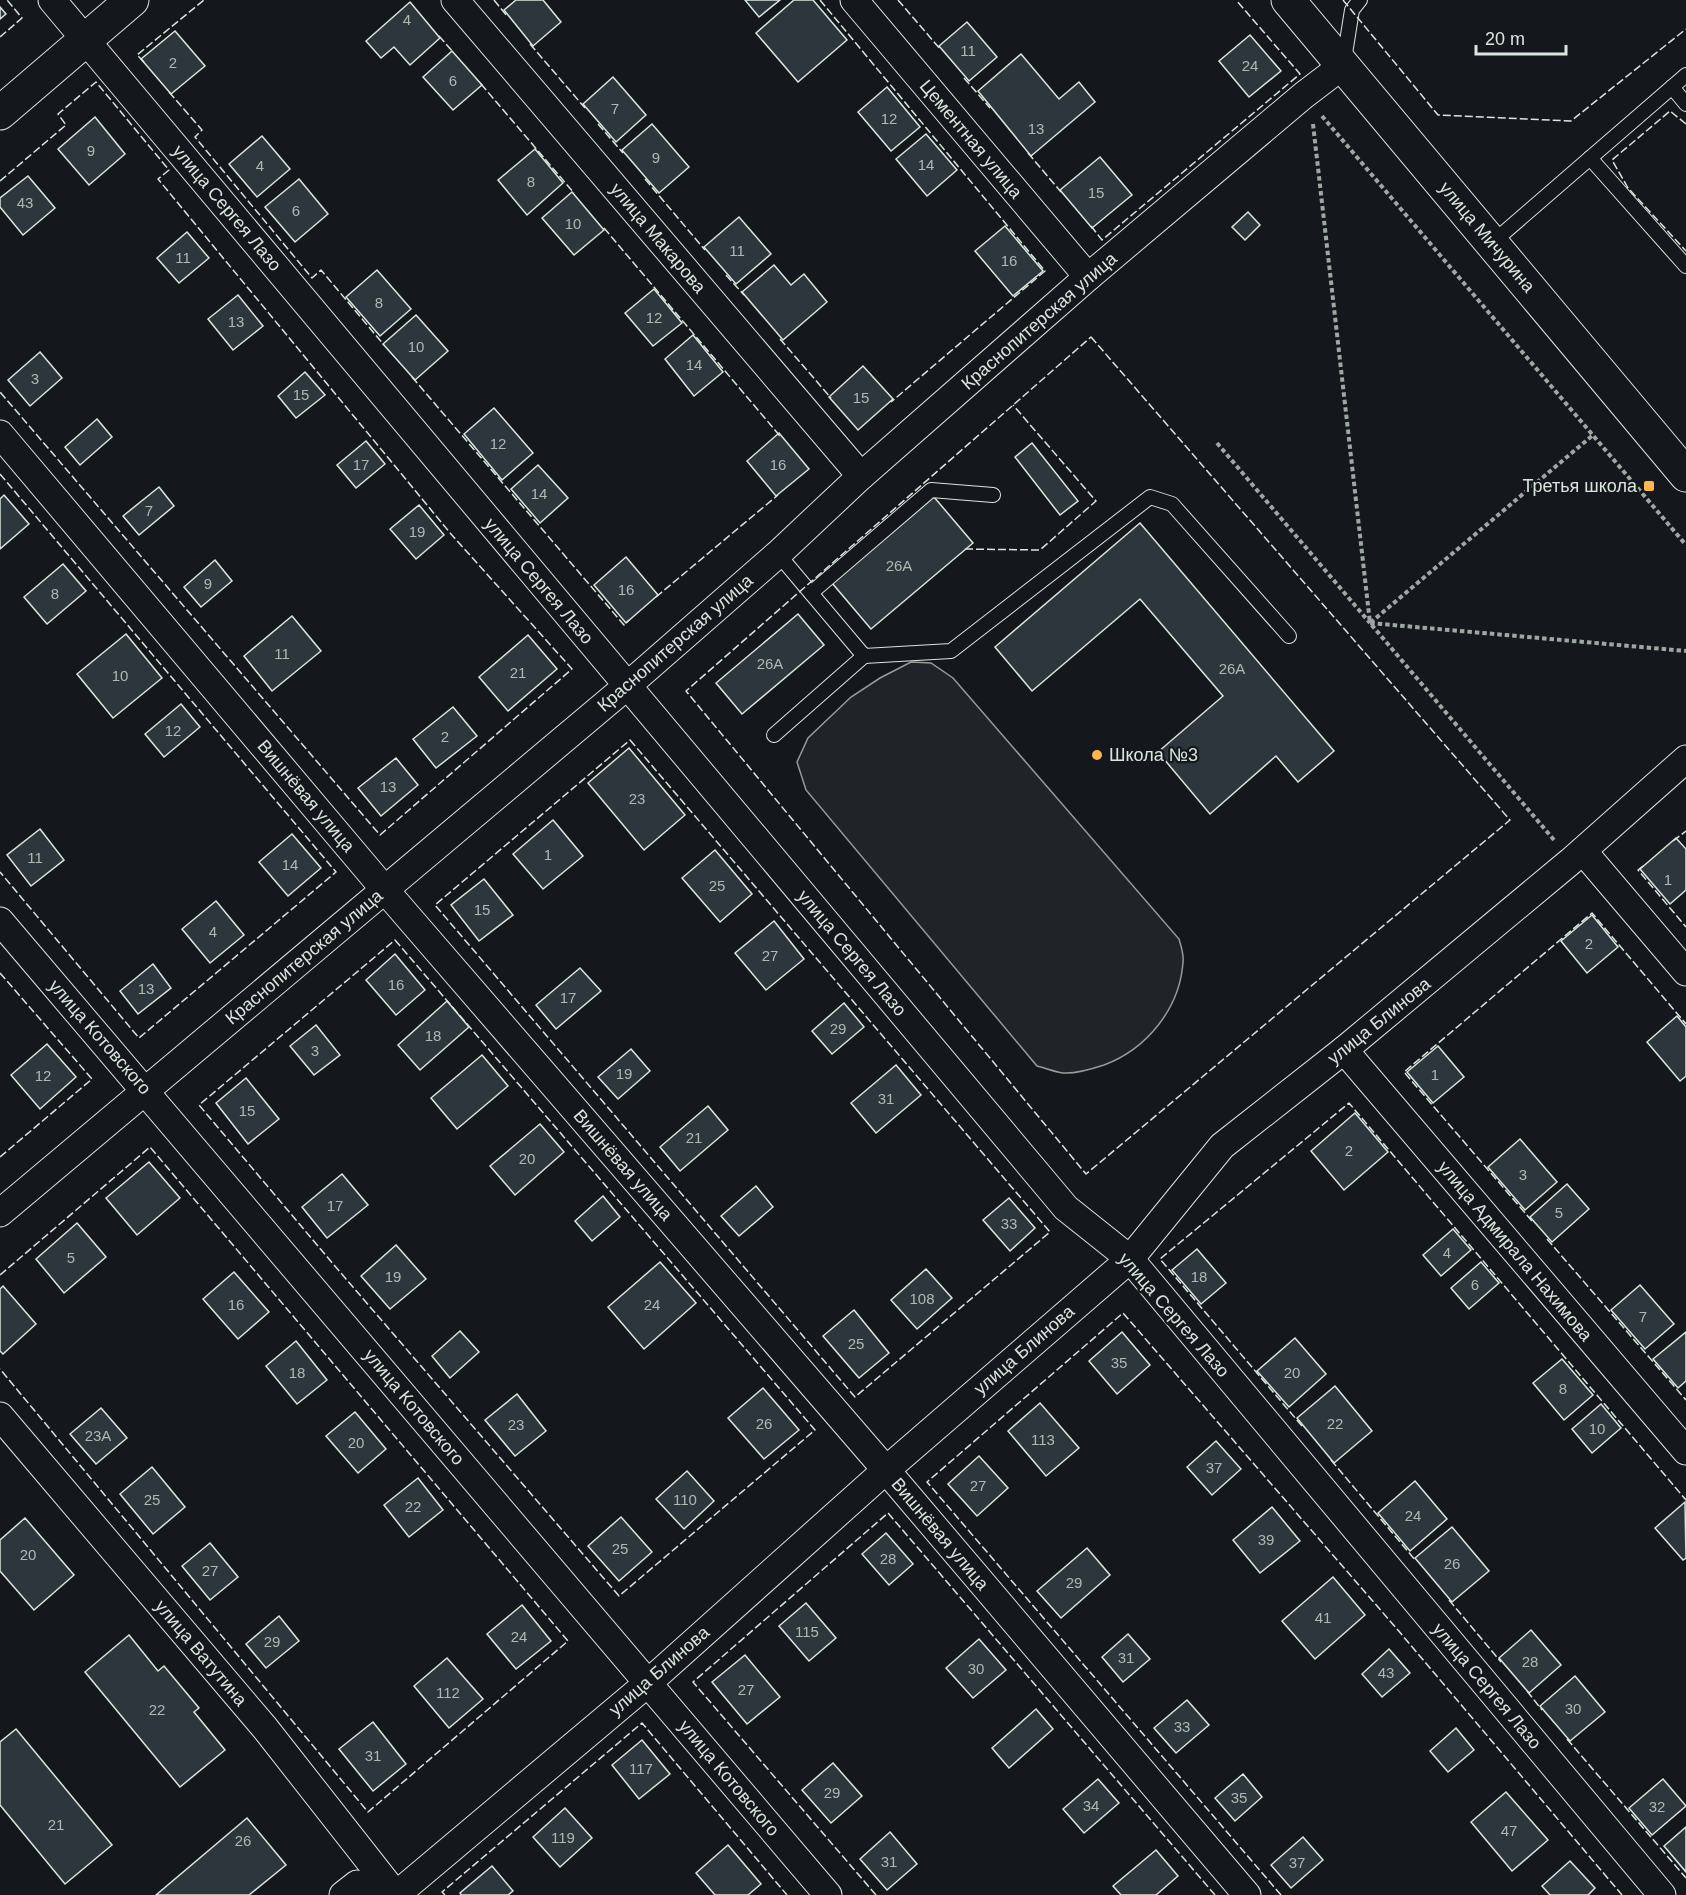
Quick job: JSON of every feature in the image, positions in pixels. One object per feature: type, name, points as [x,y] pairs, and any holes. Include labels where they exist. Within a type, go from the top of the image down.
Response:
[{"type":"street","name":"улица Сергея Лазо","points":[[52,0],[1066,1208],[1130,1259],[1662,1895]]},
{"type":"street","points":[[0,113],[132,0]]},
{"type":"street","name":"улица Макарова","points":[[455,0],[861,476]]},
{"type":"street","name":"Цементная улица","points":[[854,0],[1088,277]]},
{"type":"street","name":"улица Мичурина","points":[[1287,0],[1686,475]]},
{"type":"street","name":"Краснопитерская улица","points":[[0,1212],[627,686],[1088,277],[1304,95],[1343,65]]},
{"type":"street","name":"Вишнёвая улица","points":[[0,434],[385,890],[886,1470],[1247,1895]]},
{"type":"street","name":"улица Блинова","points":[[396,1895],[648,1683],[886,1470],[1130,1259],[1222,1146],[1344,1050],[1577,856],[1686,759]]},
{"type":"street","points":[[1577,856],[1686,972]]},
{"type":"street","name":"улица Котовского","points":[[0,921],[828,1895]]},
{"type":"street","name":"улица Адмирала Нахимова","points":[[1344,1050],[1686,1451]]},
{"type":"street","name":"улица Ватутина","points":[[0,1416],[265,1728],[396,1895]]},
{"type":"street","points":[[343,1895],[357,1884],[396,1895]]},
{"type":"lane","points":[[1343,65],[1352,10],[1360,0]]},
{"type":"lane","points":[[1492,243],[1686,75]]},
{"type":"lane","points":[[1672,87],[1686,104]]},
{"type":"lane","points":[[1590,158],[1686,266]]},
{"type":"lane","points":[[811,593],[931,490],[993,495]]},
{"type":"lane","points":[[774,735],[864,656],[951,651],[1150,498],[1172,504],[1289,636]]},
{"type":"lane","points":[[778,554],[864,656]]},
{"type":"path","points":[[1304,95],[1686,545]]},
{"type":"path","points":[[1304,95],[1313,125],[1370,623]]},
{"type":"path","points":[[1370,623],[1593,435]]},
{"type":"path","points":[[1217,443],[1370,623],[1577,856]]},
{"type":"path","points":[[1370,623],[1686,651]]},
{"type":"shaded area","points":[[911,662],[931,663],[953,678],[1179,939],[1183,959],[1181,979],[1168,1011],[1147,1038],[1120,1058],[1099,1067],[1073,1073],[1037,1066],[806,790],[797,762],[808,738],[851,697]]},
{"type":"building","points":[[516,0],[543,0],[561,22],[533,46],[504,10]]},
{"type":"building","points":[[745,0],[780,0],[759,17]]},
{"type":"building","points":[[794,0],[813,0],[847,40],[798,82],[756,33]]},
{"type":"building","points":[[410,2],[440,38],[410,65],[394,47],[381,58],[366,41]]},
{"type":"building","points":[[0,7],[6,14],[0,19]]},
{"type":"building","points":[[967,22],[997,57],[969,81],[939,46]]},
{"type":"building","points":[[175,31],[205,66],[171,94],[141,59]]},
{"type":"building","points":[[1250,35],[1281,71],[1249,97],[1219,61]]},
{"type":"building","points":[[452,51],[482,85],[453,110],[423,77]]},
{"type":"building","points":[[1021,54],[1059,99],[1079,82],[1095,102],[1031,156],[978,91]]},
{"type":"building","points":[[613,77],[646,115],[616,142],[583,104]]},
{"type":"building","points":[[887,87],[920,127],[891,151],[858,112]]},
{"type":"building","points":[[95,117],[125,154],[89,185],[58,149]]},
{"type":"building","points":[[652,124],[689,167],[659,193],[622,150]]},
{"type":"building","points":[[926,134],[957,170],[927,196],[896,159]]},
{"type":"building","points":[[262,136],[290,169],[257,197],[229,164]]},
{"type":"building","points":[[535,149],[563,183],[527,215],[498,180]]},
{"type":"building","points":[[1100,157],[1132,195],[1092,228],[1060,190]]},
{"type":"building","points":[[28,176],[55,208],[23,235],[0,207],[0,198]]},
{"type":"building","points":[[299,179],[328,214],[295,242],[265,207]]},
{"type":"building","points":[[572,192],[604,230],[574,255],[542,218]]},
{"type":"building","points":[[1248,212],[1260,225],[1245,240],[1232,227]]},
{"type":"building","points":[[739,217],[771,254],[736,284],[704,247]]},
{"type":"building","points":[[1005,226],[1043,271],[1013,296],[975,251]]},
{"type":"building","points":[[187,232],[209,258],[179,283],[157,258]]},
{"type":"building","points":[[774,265],[791,285],[804,274],[827,302],[783,340],[742,292]]},
{"type":"building","points":[[377,270],[411,309],[380,336],[346,297]]},
{"type":"building","points":[[654,289],[682,323],[653,346],[625,313]]},
{"type":"building","points":[[238,295],[263,326],[233,350],[208,319]]},
{"type":"building","points":[[416,315],[448,351],[415,380],[383,344]]},
{"type":"building","points":[[693,335],[723,372],[694,396],[665,359]]},
{"type":"building","points":[[40,352],[62,378],[30,406],[8,380]]},
{"type":"building","points":[[863,366],[893,399],[858,430],[829,397]]},
{"type":"building","points":[[305,372],[325,395],[296,418],[278,396]]},
{"type":"building","points":[[494,408],[533,453],[502,480],[464,434]]},
{"type":"building","points":[[97,419],[112,437],[80,465],[65,447]]},
{"type":"building","points":[[779,433],[809,469],[776,496],[747,461]]},
{"type":"building","points":[[366,441],[385,464],[356,488],[337,465]]},
{"type":"building","points":[[1032,443],[1078,501],[1060,515],[1015,457]]},
{"type":"building","points":[[538,465],[568,498],[540,523],[511,489]]},
{"type":"building","points":[[159,487],[174,506],[139,535],[123,516]]},
{"type":"building","points":[[4,495],[29,524],[0,549],[0,499]]},
{"type":"building","points":[[934,497],[973,543],[871,629],[832,583]]},
{"type":"building","points":[[419,505],[444,535],[416,559],[390,529]]},
{"type":"building","points":[[1140,523],[1334,751],[1298,782],[1276,756],[1210,814],[1158,752],[1223,696],[1140,599],[1032,691],[995,647]]},
{"type":"building","points":[[626,557],[658,595],[626,623],[594,585]]},
{"type":"building","points":[[215,560],[232,581],[201,607],[184,587]]},
{"type":"building","points":[[63,564],[86,591],[47,624],[24,597]]},
{"type":"building","points":[[798,614],[824,645],[742,714],[716,683]]},
{"type":"building","points":[[292,616],[321,651],[272,691],[244,656]]},
{"type":"building","points":[[126,634],[162,678],[113,718],[77,674]]},
{"type":"building","points":[[528,635],[557,669],[508,711],[479,677]]},
{"type":"building","points":[[181,704],[200,727],[164,757],[145,734]]},
{"type":"building","points":[[453,707],[477,736],[436,768],[413,739]]},
{"type":"building","points":[[629,748],[685,815],[644,850],[588,783]]},
{"type":"building","points":[[396,758],[418,785],[381,816],[358,788]]},
{"type":"building","points":[[553,820],[583,856],[543,889],[513,854]]},
{"type":"building","points":[[40,829],[64,860],[31,886],[7,855]]},
{"type":"building","points":[[292,834],[321,868],[288,896],[259,862]]},
{"type":"building","points":[[1676,838],[1686,849],[1686,890],[1670,904],[1640,869]]},
{"type":"building","points":[[715,850],[752,894],[720,922],[682,878]]},
{"type":"building","points":[[484,879],[513,915],[479,941],[451,905]]},
{"type":"building","points":[[216,901],[244,935],[210,963],[182,929]]},
{"type":"building","points":[[1592,915],[1618,947],[1587,973],[1561,941]]},
{"type":"building","points":[[774,921],[804,959],[766,990],[735,953]]},
{"type":"building","points":[[395,954],[425,990],[396,1015],[366,980]]},
{"type":"building","points":[[153,964],[171,988],[138,1014],[120,991]]},
{"type":"building","points":[[580,968],[601,991],[556,1029],[536,1005]]},
{"type":"building","points":[[447,1001],[469,1027],[420,1070],[398,1045]]},
{"type":"building","points":[[844,1003],[864,1027],[832,1054],[812,1031]]},
{"type":"building","points":[[1677,1016],[1686,1027],[1686,1076],[1680,1081],[1647,1042]]},
{"type":"building","points":[[316,1025],[340,1055],[314,1075],[290,1046]]},
{"type":"building","points":[[47,1044],[76,1077],[40,1109],[11,1075]]},
{"type":"building","points":[[1438,1046],[1464,1077],[1433,1103],[1407,1072]]},
{"type":"building","points":[[631,1049],[650,1071],[618,1099],[598,1077]]},
{"type":"building","points":[[482,1055],[508,1086],[457,1129],[431,1098]]},
{"type":"building","points":[[896,1065],[921,1095],[876,1133],[851,1103]]},
{"type":"building","points":[[246,1078],[279,1119],[248,1144],[216,1103]]},
{"type":"building","points":[[708,1106],[728,1130],[680,1171],[660,1147]]},
{"type":"building","points":[[1355,1113],[1388,1152],[1344,1190],[1311,1151]]},
{"type":"building","points":[[540,1124],[564,1152],[515,1195],[490,1166]]},
{"type":"building","points":[[1520,1139],[1557,1182],[1525,1210],[1488,1167]]},
{"type":"building","points":[[149,1162],[180,1198],[137,1235],[106,1198]]},
{"type":"building","points":[[342,1174],[368,1205],[327,1238],[302,1207]]},
{"type":"building","points":[[1567,1184],[1589,1209],[1552,1242],[1530,1217]]},
{"type":"building","points":[[756,1186],[773,1207],[739,1236],[721,1216]]},
{"type":"building","points":[[603,1196],[620,1217],[592,1241],[575,1221]]},
{"type":"building","points":[[1009,1198],[1035,1228],[1010,1251],[983,1220]]},
{"type":"building","points":[[77,1223],[106,1257],[64,1293],[36,1259]]},
{"type":"building","points":[[1453,1229],[1471,1250],[1441,1276],[1423,1255]]},
{"type":"building","points":[[396,1245],[426,1279],[390,1309],[361,1276]]},
{"type":"building","points":[[1197,1249],[1226,1283],[1201,1304],[1172,1270]]},
{"type":"building","points":[[660,1262],[696,1303],[644,1349],[608,1307]]},
{"type":"building","points":[[1481,1262],[1499,1283],[1469,1309],[1451,1288]]},
{"type":"building","points":[[926,1269],[952,1298],[917,1329],[891,1300]]},
{"type":"building","points":[[234,1272],[269,1312],[238,1339],[203,1299]]},
{"type":"building","points":[[1640,1285],[1674,1324],[1645,1349],[1611,1310]]},
{"type":"building","points":[[3,1286],[36,1324],[3,1354],[0,1351],[0,1289]]},
{"type":"building","points":[[854,1310],[889,1353],[859,1378],[823,1336]]},
{"type":"building","points":[[460,1331],[479,1352],[450,1378],[432,1356]]},
{"type":"building","points":[[1122,1332],[1150,1365],[1117,1394],[1089,1361]]},
{"type":"building","points":[[1686,1332],[1686,1381],[1678,1388],[1653,1359]]},
{"type":"building","points":[[1295,1338],[1326,1374],[1289,1407],[1257,1371]]},
{"type":"building","points":[[296,1341],[327,1380],[297,1404],[266,1366]]},
{"type":"building","points":[[1562,1359],[1593,1395],[1564,1420],[1533,1383]]},
{"type":"building","points":[[1335,1386],[1372,1431],[1334,1463],[1297,1418]]},
{"type":"building","points":[[763,1388],[799,1430],[764,1459],[728,1418]]},
{"type":"building","points":[[517,1394],[546,1431],[515,1456],[485,1420]]},
{"type":"building","points":[[1040,1403],[1079,1448],[1046,1476],[1008,1431]]},
{"type":"building","points":[[1601,1404],[1621,1428],[1592,1453],[1572,1429]]},
{"type":"building","points":[[101,1408],[127,1438],[96,1464],[70,1434]]},
{"type":"building","points":[[355,1412],[386,1449],[358,1473],[326,1436]]},
{"type":"building","points":[[1216,1441],[1241,1469],[1212,1495],[1187,1467]]},
{"type":"building","points":[[979,1456],[1008,1488],[977,1516],[948,1484]]},
{"type":"building","points":[[152,1467],[185,1507],[153,1534],[120,1494]]},
{"type":"building","points":[[687,1471],[714,1501],[684,1529],[656,1499]]},
{"type":"building","points":[[418,1478],[443,1510],[409,1537],[384,1505]]},
{"type":"building","points":[[1415,1481],[1447,1519],[1410,1551],[1378,1513]]},
{"type":"building","points":[[1685,1502],[1686,1558],[1683,1560],[1655,1528]]},
{"type":"building","points":[[1272,1507],[1300,1541],[1260,1573],[1233,1540]]},
{"type":"building","points":[[621,1517],[652,1552],[619,1581],[588,1546]]},
{"type":"building","points":[[25,1518],[74,1575],[34,1610],[0,1571],[0,1540]]},
{"type":"building","points":[[1452,1527],[1489,1571],[1452,1602],[1415,1558]]},
{"type":"building","points":[[886,1533],[913,1564],[889,1585],[862,1554]]},
{"type":"building","points":[[210,1543],[238,1577],[210,1600],[182,1566]]},
{"type":"building","points":[[1087,1548],[1110,1575],[1061,1618],[1037,1591]]},
{"type":"building","points":[[1333,1577],[1365,1615],[1315,1659],[1282,1621]]},
{"type":"building","points":[[806,1603],[836,1638],[809,1661],[779,1626]]},
{"type":"building","points":[[522,1605],[551,1641],[516,1669],[487,1634]]},
{"type":"building","points":[[279,1616],[299,1641],[266,1668],[246,1644]]},
{"type":"building","points":[[1531,1630],[1561,1665],[1529,1693],[1499,1658]]},
{"type":"building","points":[[1128,1634],[1150,1659],[1123,1682],[1102,1657]]},
{"type":"building","points":[[129,1635],[158,1671],[164,1666],[199,1708],[194,1712],[225,1750],[180,1787],[85,1672]]},
{"type":"building","points":[[979,1639],[1006,1670],[973,1698],[946,1668]]},
{"type":"building","points":[[1389,1649],[1410,1673],[1382,1697],[1362,1674]]},
{"type":"building","points":[[745,1655],[780,1697],[747,1724],[712,1682]]},
{"type":"building","points":[[447,1658],[483,1699],[449,1728],[414,1686]]},
{"type":"building","points":[[1575,1676],[1605,1712],[1570,1741],[1540,1706]]},
{"type":"building","points":[[1187,1700],[1209,1725],[1176,1753],[1154,1728]]},
{"type":"building","points":[[1036,1709],[1053,1729],[1009,1768],[992,1748]]},
{"type":"building","points":[[373,1722],[406,1764],[373,1791],[339,1749]]},
{"type":"building","points":[[1456,1728],[1474,1750],[1448,1772],[1430,1751]]},
{"type":"building","points":[[16,1729],[112,1845],[65,1884],[0,1805],[0,1742]]},
{"type":"building","points":[[642,1740],[670,1774],[639,1799],[612,1765]]},
{"type":"building","points":[[833,1763],[862,1796],[831,1823],[802,1790]]},
{"type":"building","points":[[1243,1774],[1262,1797],[1235,1821],[1215,1798]]},
{"type":"building","points":[[1098,1779],[1119,1803],[1084,1833],[1063,1809]]},
{"type":"building","points":[[1663,1779],[1686,1806],[1652,1835],[1629,1808]]},
{"type":"building","points":[[1506,1792],[1548,1840],[1512,1871],[1471,1822]]},
{"type":"building","points":[[565,1808],[592,1838],[560,1867],[533,1837]]},
{"type":"building","points":[[247,1818],[286,1865],[249,1895],[156,1895]]},
{"type":"building","points":[[1686,1827],[1686,1872],[1664,1846]]},
{"type":"building","points":[[890,1832],[917,1864],[887,1890],[860,1859]]},
{"type":"building","points":[[1303,1837],[1323,1860],[1291,1888],[1271,1865]]},
{"type":"building","points":[[728,1845],[761,1884],[748,1895],[715,1895],[696,1873]]},
{"type":"building","points":[[1156,1850],[1178,1876],[1156,1895],[1121,1895],[1113,1886]]},
{"type":"building","points":[[1570,1861],[1595,1888],[1588,1895],[1550,1895],[1542,1886]]},
{"type":"building","points":[[492,1866],[513,1891],[508,1895],[461,1895],[460,1893]]},
{"type":"fence","points":[[0,37],[22,18],[7,0]]},
{"type":"fence","points":[[144,62],[137,55],[204,0]]},
{"type":"fence","points":[[494,0],[507,16]]},
{"type":"fence","points":[[820,0],[1045,271],[891,402]]},
{"type":"fence","points":[[898,0],[941,50]]},
{"type":"fence","points":[[1091,226],[1102,240],[1300,74],[1236,0]]},
{"type":"fence","points":[[1343,0],[1438,115],[1571,121],[1686,29]]},
{"type":"fence","points":[[439,36],[453,52]]},
{"type":"fence","points":[[530,44],[585,108]]},
{"type":"fence","points":[[964,78],[990,108]]},
{"type":"fence","points":[[0,181],[66,125],[58,114],[96,82],[169,170],[158,179],[451,534],[572,669],[380,835],[0,392]]},
{"type":"fence","points":[[481,84],[574,193]]},
{"type":"fence","points":[[169,92],[202,130],[195,137],[312,278],[321,270],[384,345]]},
{"type":"fence","points":[[1686,124],[1670,111],[1612,160],[1628,188],[1686,251]]},
{"type":"fence","points":[[598,124],[623,153]]},
{"type":"fence","points":[[1028,153],[1061,192]]},
{"type":"fence","points":[[645,179],[705,250]]},
{"type":"fence","points":[[604,228],[780,436]]},
{"type":"fence","points":[[726,275],[744,295]]},
{"type":"fence","points":[[1091,337],[1510,820],[1086,1174],[686,691],[1091,337]]},
{"type":"fence","points":[[780,339],[831,398]]},
{"type":"fence","points":[[412,377],[624,625],[629,620]]},
{"type":"fence","points":[[965,549],[1040,550],[1096,501],[1013,405]]},
{"type":"fence","points":[[0,474],[336,872],[139,1038],[0,872]]},
{"type":"fence","points":[[656,597],[778,495]]},
{"type":"fence","points":[[630,740],[1050,1232],[855,1397],[435,905],[630,740]]},
{"type":"fence","points":[[1673,841],[1686,831]]},
{"type":"fence","points":[[1643,866],[1638,870],[1686,927]]},
{"type":"fence","points":[[1532,1221],[1404,1072],[1592,913],[1686,1024]]},
{"type":"fence","points":[[395,940],[815,1430],[619,1596],[199,1105],[395,940]]},
{"type":"fence","points":[[0,973],[92,1079],[0,1157]]},
{"type":"fence","points":[[1302,1426],[1160,1259],[1349,1103],[1686,1500]]},
{"type":"fence","points":[[0,1275],[150,1147],[568,1641],[368,1812],[0,1369]]},
{"type":"fence","points":[[1547,1239],[1686,1400]]},
{"type":"fence","points":[[1281,1895],[927,1482],[1123,1313],[1397,1629],[1622,1895]]},
{"type":"fence","points":[[1331,1460],[1416,1561]]},
{"type":"fence","points":[[876,1895],[693,1682],[888,1513],[1215,1895]]},
{"type":"fence","points":[[1449,1600],[1501,1662]]},
{"type":"fence","points":[[1527,1691],[1542,1710]]},
{"type":"fence","points":[[445,1895],[442,1892],[642,1723],[787,1895]]},
{"type":"fence","points":[[1567,1739],[1686,1878]]},
{"type":"place","name":"Третья школа","points":[[1649,486]]},
{"type":"place","name":"Школа №3","points":[[1097,755]]}]
